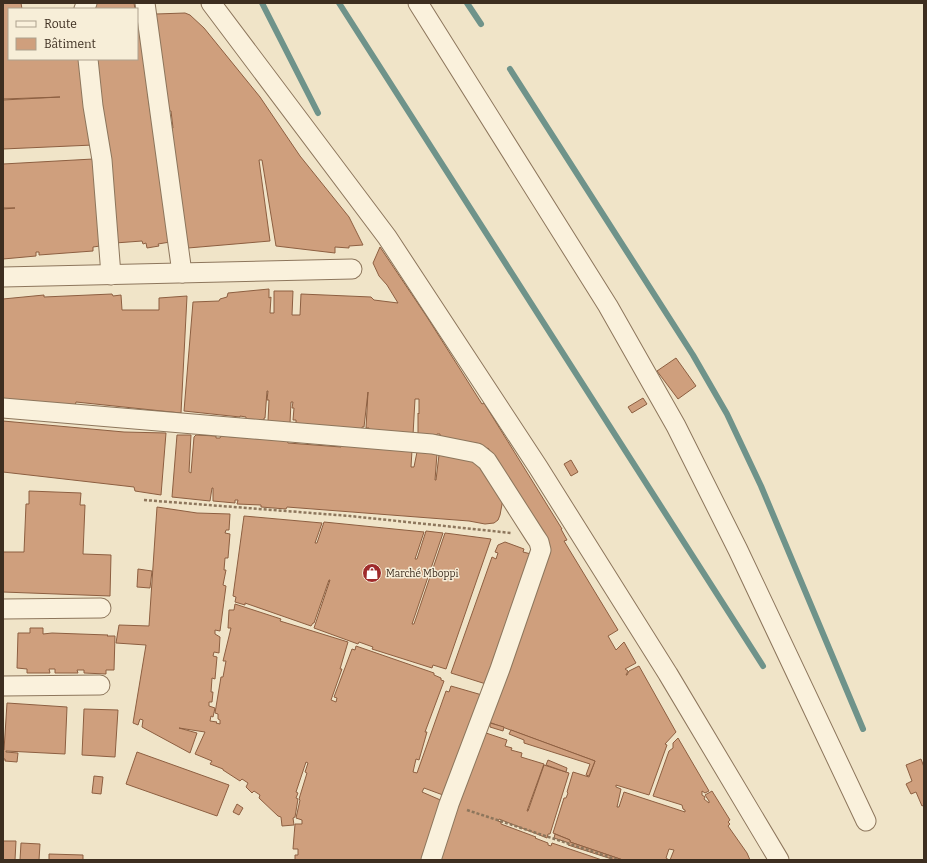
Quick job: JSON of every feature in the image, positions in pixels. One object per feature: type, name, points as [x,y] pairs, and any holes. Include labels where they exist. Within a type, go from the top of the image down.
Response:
[{"type":"street","points":[[146,3],[182,273]]},
{"type":"street","points":[[211,3],[387,238],[559,500],[668,674],[779,860]]},
{"type":"street","points":[[418,3],[608,306],[676,426],[738,550],[866,821]]},
{"type":"street","points":[[88,60],[93,106],[102,160],[111,275]]},
{"type":"street","points":[[3,277],[352,269]]},
{"type":"street","points":[[3,408],[432,444],[477,453],[487,461],[539,542],[541,550],[500,669],[449,804],[430,860]]},
{"type":"street","points":[[3,609],[102,608]]},
{"type":"street","points":[[3,686],[100,685]]},
{"type":"path","points":[[144,500],[350,516],[535,536]]},
{"type":"path","points":[[449,804],[618,860]]},
{"type":"building","points":[[3,3],[21,3],[22,8],[8,8],[8,60],[84,60],[93,145],[3,149],[3,100],[60,97],[3,99]]},
{"type":"building","points":[[94,3],[134,3],[135,8],[90,8]]},
{"type":"building","points":[[185,13],[190,15],[204,28],[260,97],[300,156],[349,217],[363,245],[349,246],[349,248],[335,247],[335,253],[276,246],[262,160],[259,160],[270,241],[188,248],[187,243],[183,243],[170,128],[173,128],[171,111],[169,111],[157,40],[156,14]]},
{"type":"building","points":[[138,25],[150,96],[148,96],[170,242],[147,248],[146,243],[143,244],[142,241],[115,243],[94,60],[138,60]]},
{"type":"building","points":[[93,159],[100,246],[93,247],[93,251],[39,255],[39,252],[36,252],[36,256],[3,259],[3,209],[15,208],[3,208],[3,164]]},
{"type":"building","points":[[380,247],[427,317],[482,404],[484,403],[562,529],[567,540],[564,541],[618,630],[608,636],[616,650],[624,642],[636,663],[625,669],[628,671],[626,675],[629,671],[639,666],[676,732],[665,744],[667,745],[649,795],[616,785],[616,787],[621,789],[617,807],[619,807],[624,792],[685,812],[682,805],[653,796],[669,751],[673,748],[673,743],[678,738],[709,791],[705,793],[702,791],[702,795],[705,797],[704,799],[709,803],[705,795],[712,791],[730,820],[728,822],[730,824],[728,826],[747,853],[750,860],[670,860],[674,850],[669,849],[666,858],[669,860],[623,860],[570,842],[570,840],[553,833],[564,798],[566,798],[568,793],[567,792],[573,772],[589,777],[595,761],[486,721],[544,538],[488,448],[485,450],[481,444],[440,437],[440,434],[437,434],[436,436],[418,435],[419,399],[415,399],[413,435],[369,430],[369,428],[366,428],[368,392],[364,427],[362,427],[362,430],[296,424],[296,420],[293,420],[293,402],[291,402],[290,423],[268,421],[268,391],[264,420],[246,419],[246,417],[240,416],[184,411],[193,302],[219,301],[220,299],[227,297],[228,293],[269,289],[269,298],[271,297],[270,313],[274,313],[274,291],[293,291],[292,315],[300,315],[301,294],[371,297],[374,300],[398,303],[387,285],[379,276],[373,263]]},
{"type":"building","points":[[112,294],[113,296],[121,295],[122,310],[159,310],[159,298],[187,296],[181,413],[76,402],[75,406],[3,400],[3,299],[44,295],[44,297]]},
{"type":"building","points":[[676,358],[696,386],[678,399],[657,371]]},
{"type":"building","points":[[643,398],[647,404],[632,413],[628,407]]},
{"type":"building","points":[[3,421],[124,432],[166,433],[161,495],[135,491],[134,487],[3,472]]},
{"type":"building","points":[[177,435],[191,435],[189,472],[191,473],[194,437],[196,435],[216,436],[216,438],[220,438],[221,436],[287,441],[288,443],[341,447],[342,443],[412,450],[411,467],[414,467],[417,452],[437,454],[435,480],[439,455],[460,459],[461,457],[477,463],[503,499],[500,515],[498,520],[494,523],[485,524],[469,521],[287,507],[286,509],[261,507],[261,505],[237,504],[238,500],[235,500],[235,503],[213,501],[213,488],[210,501],[172,497]]},
{"type":"building","points":[[571,460],[578,472],[571,476],[564,464]]},
{"type":"building","points":[[29,491],[81,493],[80,505],[85,505],[83,554],[111,555],[110,596],[3,592],[3,552],[24,552],[26,504],[29,504]]},
{"type":"building","points":[[157,507],[197,513],[230,514],[229,530],[226,530],[225,533],[230,534],[228,558],[225,558],[224,570],[226,570],[223,585],[226,586],[220,631],[215,630],[215,634],[220,637],[219,653],[214,652],[213,656],[217,657],[215,679],[212,678],[212,702],[209,702],[209,706],[215,708],[213,717],[211,716],[210,721],[220,724],[218,714],[215,713],[221,677],[223,677],[226,661],[223,661],[231,628],[228,628],[229,610],[234,610],[235,604],[281,619],[280,621],[348,642],[340,669],[342,669],[331,700],[336,702],[337,698],[334,697],[352,649],[355,650],[356,646],[434,673],[434,675],[441,678],[441,680],[444,681],[425,732],[427,732],[419,760],[416,759],[413,772],[417,773],[446,691],[449,692],[451,686],[482,695],[443,795],[424,788],[422,792],[445,802],[426,860],[295,860],[295,855],[298,855],[298,849],[293,849],[295,824],[302,824],[302,820],[296,818],[308,763],[306,762],[296,792],[298,793],[296,798],[298,799],[295,817],[293,818],[294,825],[282,826],[281,817],[278,816],[259,798],[260,795],[254,791],[252,793],[246,787],[248,783],[242,779],[240,781],[223,769],[210,764],[212,761],[195,754],[205,732],[179,728],[197,733],[190,753],[142,727],[143,720],[140,719],[138,725],[133,723],[146,645],[116,643],[119,625],[149,626]]},
{"type":"building","points":[[244,516],[322,523],[315,543],[317,543],[324,522],[424,532],[415,559],[417,559],[426,531],[443,533],[412,624],[414,624],[445,533],[491,539],[446,669],[433,665],[432,668],[372,649],[373,647],[359,642],[358,644],[314,628],[330,580],[314,623],[311,626],[245,603],[245,605],[235,602],[236,597],[233,596]]},
{"type":"building","points":[[505,542],[524,549],[523,552],[531,554],[486,684],[451,673],[492,557],[496,559],[498,553],[495,552],[498,545]]},
{"type":"building","points":[[138,569],[152,571],[150,588],[137,587]]},
{"type":"building","points":[[30,628],[43,628],[43,634],[52,633],[115,636],[114,670],[106,670],[106,674],[84,673],[84,670],[77,670],[78,673],[55,673],[55,669],[49,669],[50,673],[27,673],[27,669],[17,668],[18,633],[30,633]]},
{"type":"building","points":[[7,703],[67,707],[65,754],[6,751],[18,753],[17,762],[5,761],[5,759],[3,759],[3,750]]},
{"type":"building","points":[[84,709],[118,710],[115,757],[82,755]]},
{"type":"building","points":[[490,723],[504,727],[503,731],[490,727]]},
{"type":"building","points":[[511,730],[595,761],[589,776],[586,775],[590,764],[524,743],[524,740],[509,734]]},
{"type":"building","points":[[483,732],[507,740],[505,746],[512,748],[511,750],[522,753],[521,757],[544,764],[527,811],[544,765],[569,773],[550,834],[548,834],[547,838],[499,819],[498,821],[501,822],[501,824],[536,837],[535,838],[548,843],[548,845],[551,846],[552,843],[602,860],[440,860]]},
{"type":"building","points":[[137,752],[229,785],[217,816],[126,784]]},
{"type":"building","points":[[921,759],[924,767],[924,805],[922,806],[916,792],[911,794],[906,784],[912,781],[906,765]]},
{"type":"building","points":[[548,760],[567,768],[566,772],[546,765]]},
{"type":"building","points":[[94,776],[103,777],[101,794],[92,793]]},
{"type":"building","points":[[237,804],[243,808],[239,815],[233,812]]},
{"type":"building","points":[[555,834],[570,840],[570,842],[623,860],[615,860],[568,845],[569,843],[554,838]]},
{"type":"building","points":[[3,841],[16,841],[15,860],[3,860]]},
{"type":"building","points":[[21,843],[40,844],[39,860],[20,860]]},
{"type":"building","points":[[49,854],[83,855],[83,860],[49,860]]},
{"type":"waterway","points":[[262,3],[318,113]]},
{"type":"waterway","points":[[339,3],[763,666]]},
{"type":"waterway","points":[[467,3],[481,24]]},
{"type":"waterway","points":[[510,69],[693,355],[727,414],[761,486],[863,729]]},
{"type":"place","name":"Marché Mboppi","points":[[372,573]]}]
